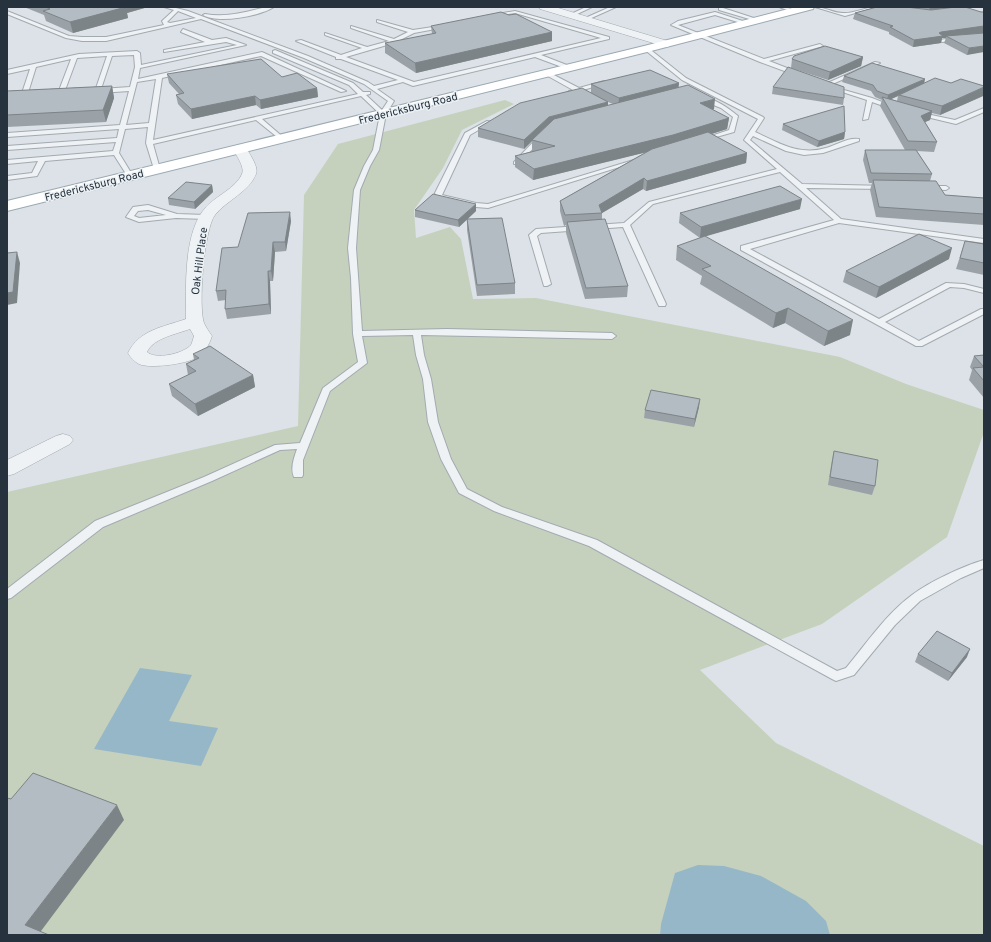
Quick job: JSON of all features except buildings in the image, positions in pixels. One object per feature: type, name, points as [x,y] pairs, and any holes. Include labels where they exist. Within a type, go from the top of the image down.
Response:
[{"type":"main road","name":"Fredericksburg Road","points":[[7,206],[647,49],[752,22],[787,9],[809,7]]},
{"type":"street","points":[[544,7],[666,44]]},
{"type":"street","name":"Oak Hill Place","points":[[195,322],[194,287],[199,242],[206,217],[218,204],[234,192],[250,173],[250,169],[240,149]]},
{"type":"street","points":[[7,469],[63,440]]},
{"type":"lane","points":[[166,7],[176,11],[186,12],[261,39],[321,63],[376,89],[391,101],[383,114],[376,150],[367,166],[357,190],[352,248],[355,278],[357,334],[363,363],[326,390],[298,460],[298,475]]},
{"type":"lane","points":[[184,7],[215,17],[272,7]]},
{"type":"lane","points":[[571,15],[590,7]]},
{"type":"lane","points":[[585,19],[614,7]]},
{"type":"lane","points":[[716,7],[752,22]]},
{"type":"lane","points":[[726,10],[741,7]]},
{"type":"lane","points":[[817,7],[845,15],[874,7]]},
{"type":"lane","points":[[483,18],[515,12],[522,9]]},
{"type":"lane","points":[[176,11],[176,15],[199,25]]},
{"type":"lane","points":[[170,25],[164,23],[164,21],[176,11]]},
{"type":"lane","points":[[7,12],[68,37],[82,39],[106,39],[201,18]]},
{"type":"lane","points":[[299,41],[413,84],[607,38],[515,12]]},
{"type":"lane","points":[[752,22],[715,13],[674,25],[698,36],[804,77]]},
{"type":"lane","points":[[379,21],[413,32]]},
{"type":"lane","points":[[295,68],[321,63],[366,48],[394,41],[413,32],[452,24]]},
{"type":"lane","points":[[353,27],[394,41]]},
{"type":"lane","points":[[212,29],[250,45],[308,65],[351,84],[383,114]]},
{"type":"lane","points":[[183,31],[211,42]]},
{"type":"lane","points":[[327,34],[366,48]]},
{"type":"lane","points":[[942,40],[984,36]]},
{"type":"lane","points":[[138,67],[243,45],[250,45],[261,39]]},
{"type":"lane","points":[[166,51],[226,40],[243,45]]},
{"type":"lane","points":[[762,61],[820,46]]},
{"type":"lane","points":[[647,49],[684,79],[761,118],[748,140],[839,221]]},
{"type":"lane","points":[[256,50],[343,91]]},
{"type":"lane","points":[[7,72],[74,58],[138,53],[138,67],[116,153],[130,176]]},
{"type":"lane","points":[[134,81],[262,54]]},
{"type":"lane","points":[[98,91],[110,55]]},
{"type":"lane","points":[[536,55],[570,68]]},
{"type":"lane","points":[[62,94],[74,58]]},
{"type":"lane","points":[[826,85],[878,63]]},
{"type":"lane","points":[[31,95],[21,96],[33,67]]},
{"type":"lane","points":[[548,74],[595,99]]},
{"type":"lane","points":[[157,169],[149,143],[159,76]]},
{"type":"lane","points":[[149,143],[363,95],[404,80]]},
{"type":"lane","points":[[565,94],[614,81]]},
{"type":"lane","points":[[819,82],[900,109]]},
{"type":"lane","points":[[91,92],[132,89]]},
{"type":"lane","points":[[54,94],[69,93]]},
{"type":"lane","points":[[694,95],[723,107],[736,117],[732,131],[694,143]]},
{"type":"lane","points":[[864,119],[870,99]]},
{"type":"lane","points":[[887,105],[894,102]]},
{"type":"lane","points":[[913,113],[956,122],[984,110]]},
{"type":"lane","points":[[498,118],[467,134],[438,193],[439,196],[476,205],[488,206],[648,157]]},
{"type":"lane","points":[[258,119],[282,139]]},
{"type":"lane","points":[[7,135],[152,125]]},
{"type":"lane","points":[[516,163],[536,141],[546,133]]},
{"type":"lane","points":[[751,133],[794,151],[808,153],[857,140]]},
{"type":"lane","points":[[7,148],[120,140]]},
{"type":"lane","points":[[7,162],[116,153]]},
{"type":"lane","points":[[7,178],[35,175],[42,159]]},
{"type":"lane","points":[[548,284],[533,235],[538,231],[626,225],[651,203],[782,170]]},
{"type":"lane","points":[[800,186],[892,187]]},
{"type":"lane","points":[[923,188],[946,188]]},
{"type":"lane","points":[[175,216],[158,208],[150,207],[136,209],[130,217],[139,220],[175,216],[206,217]]},
{"type":"lane","points":[[984,241],[839,221],[744,248],[919,344],[984,311]]},
{"type":"lane","points":[[626,225],[662,304]]},
{"type":"lane","points":[[879,322],[949,286],[964,286],[984,291]]},
{"type":"lane","points":[[357,334],[417,334],[447,332],[612,336]]},
{"type":"lane","points":[[417,334],[420,355],[427,379],[433,422],[446,459],[463,491],[498,509],[593,543],[836,676],[850,672],[891,622],[916,598],[957,576],[984,564]]},
{"type":"lane","points":[[7,595],[99,524],[208,479],[278,447],[304,446]]},
{"type":"green space","points":[[505,100],[514,104],[462,130],[443,168],[414,210],[416,238],[450,227],[461,239],[473,299],[536,298],[840,357],[906,384],[984,410],[984,432],[947,537],[822,624],[700,670],[776,743],[984,846],[984,935],[7,935],[7,492],[298,426],[304,195],[338,144]]},
{"type":"water","points":[[140,668],[192,675],[169,721],[218,728],[201,766],[94,749]]},
{"type":"water","points":[[698,865],[724,866],[761,876],[806,901],[826,921],[830,935],[660,935],[661,924],[675,873]]}]
